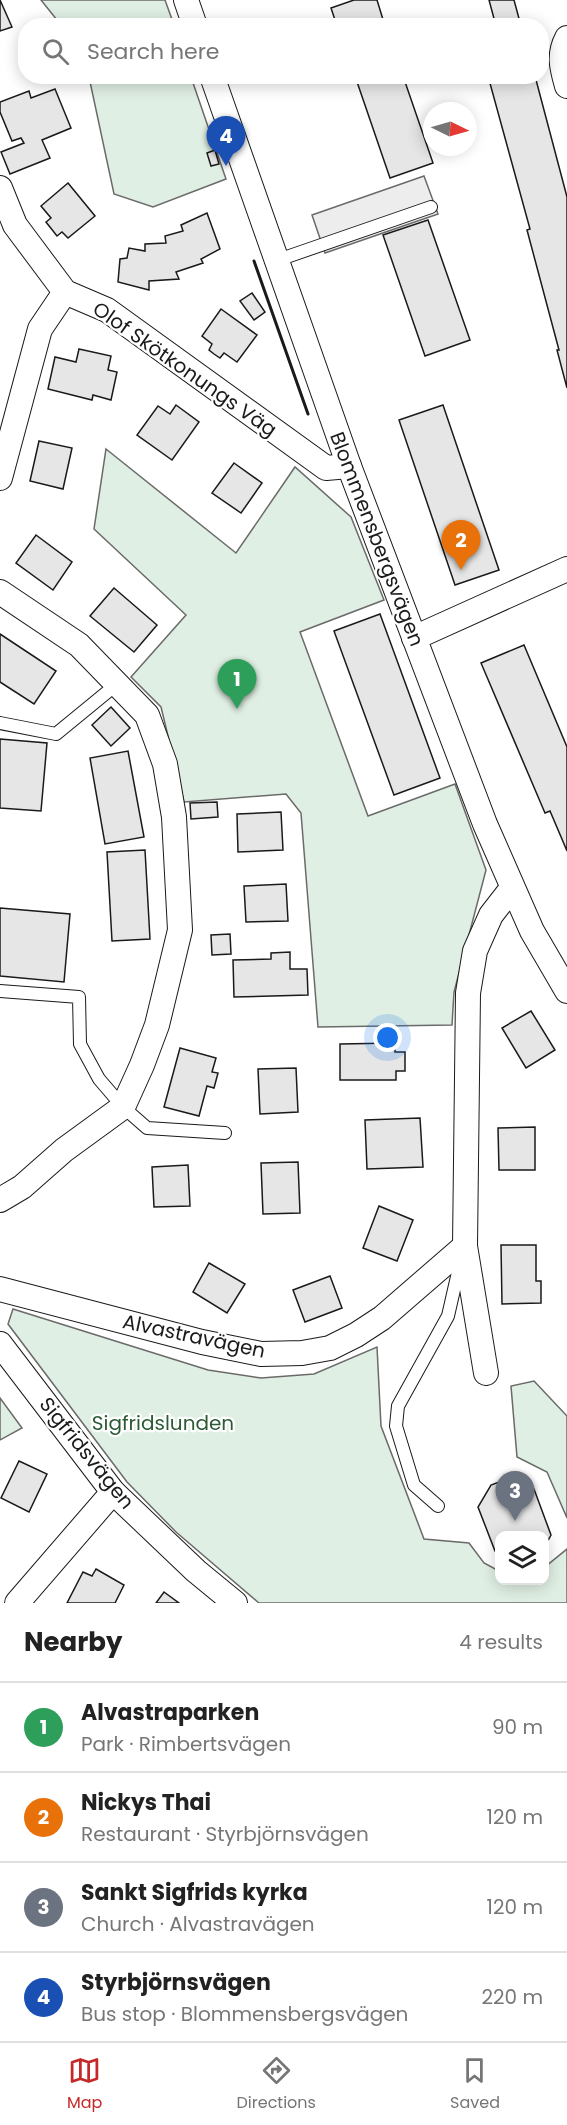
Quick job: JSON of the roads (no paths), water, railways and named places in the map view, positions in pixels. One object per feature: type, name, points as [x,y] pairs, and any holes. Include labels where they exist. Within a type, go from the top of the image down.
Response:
[{"type":"street","points":[[186,0],[192,18]]},
{"type":"street","points":[[567,38],[561,49],[567,86]]},
{"type":"street","name":"Blommensbergsvägen","points":[[215,84],[349,466],[485,824],[532,931],[567,991]]},
{"type":"street","points":[[0,188],[15,225],[65,292],[40,329],[0,478]]},
{"type":"street","name":"Olof Skötkonungs Väg","points":[[65,292],[107,310],[326,468],[349,466]]},
{"type":"street","points":[[414,638],[567,568]]},
{"type":"street","points":[[0,592],[79,645],[147,715],[165,764],[174,817],[180,930],[157,1025],[123,1107],[64,1150],[22,1187],[0,1200]]},
{"type":"street","points":[[486,1373],[465,1246],[468,993],[475,951],[491,915],[512,888]]},
{"type":"street","name":"Alvastravägen","points":[[0,1289],[202,1342],[261,1354],[302,1353],[330,1348],[357,1335],[382,1318],[465,1246]]},
{"type":"street","name":"Sigfridsvägen","points":[[0,1344],[113,1492],[196,1571],[235,1603]]},
{"type":"street","points":[[17,1603],[113,1492]]},
{"type":"lane","points":[[276,261],[431,207]]},
{"type":"lane","points":[[0,723],[56,734],[117,684]]},
{"type":"lane","points":[[0,991],[79,997],[80,1044],[99,1079],[123,1107],[147,1128],[225,1133]]},
{"type":"lane","points":[[438,1506],[414,1485],[396,1426],[398,1406],[448,1316],[465,1246]]},
{"type":"place","name":"Styrbjörnsvägen","points":[[226,166]]},
{"type":"place","name":"Nickys Thai","points":[[461,570]]},
{"type":"place","name":"Alvastraparken","points":[[237,709]]},
{"type":"place","name":"Sankt Sigfrids kyrka","points":[[515,1521]]},
{"type":"park label","name":"Sigfridslunden","points":[[163,1423]]}]
